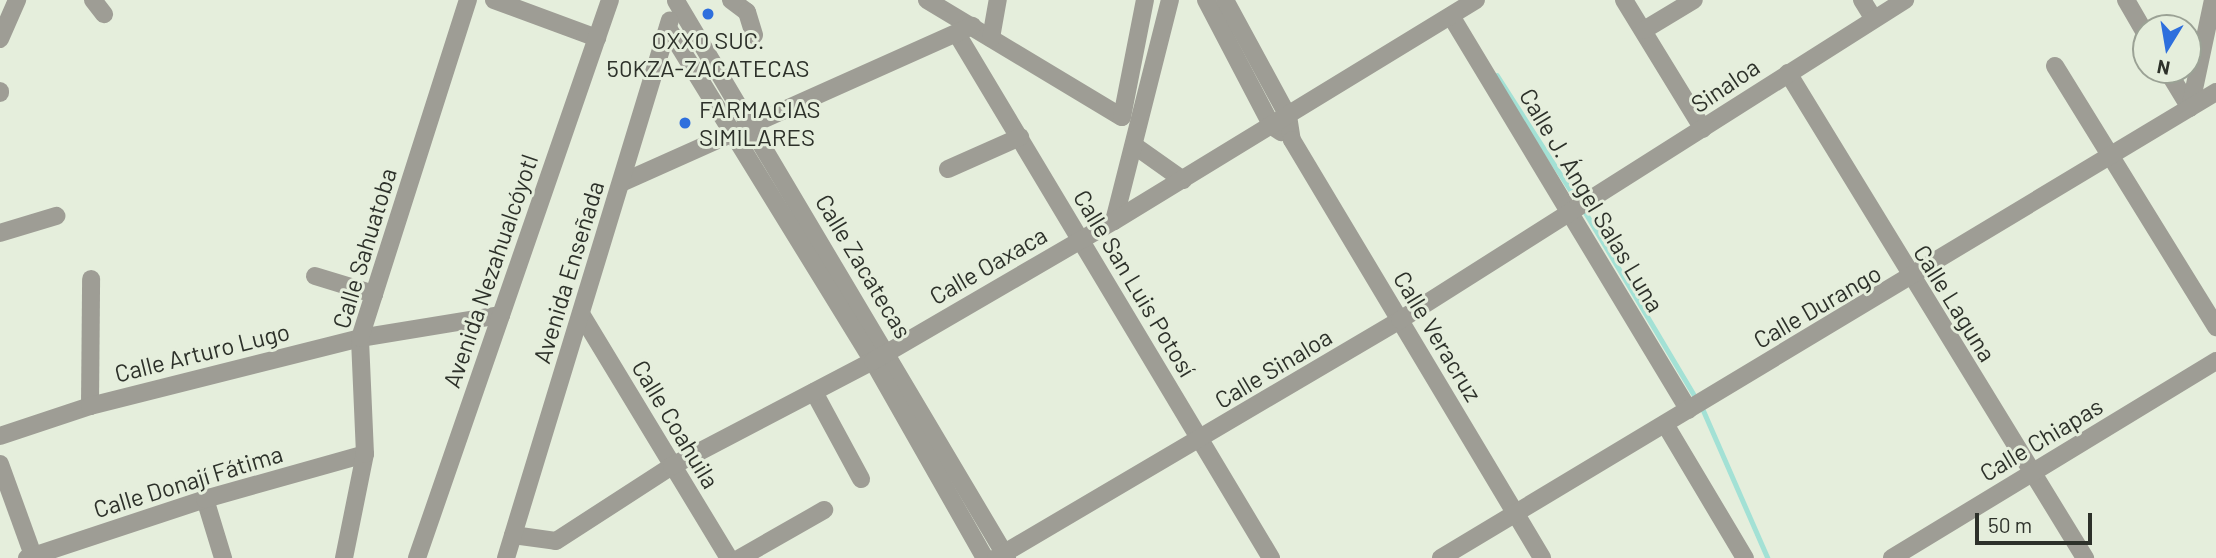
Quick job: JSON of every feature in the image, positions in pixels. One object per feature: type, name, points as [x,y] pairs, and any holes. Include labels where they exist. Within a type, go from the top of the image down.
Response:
[{"type":"street","points":[[0,39],[17,0]]},
{"type":"street","name":"Calle Sahuatoba","points":[[344,558],[365,454],[360,338],[468,0]]},
{"type":"street","points":[[494,0],[597,38]]},
{"type":"street","name":"Avenida Nezahualcóyotl","points":[[417,558],[610,0]]},
{"type":"street","name":"Avenida Enseñada","points":[[506,558],[676,0]]},
{"type":"street","name":"Calle Zacatecas","points":[[676,0],[881,356],[1002,556]]},
{"type":"street","points":[[731,0],[747,12],[754,35]]},
{"type":"street","points":[[927,0],[964,30],[991,38],[1123,116],[1145,0]]},
{"type":"street","points":[[991,38],[998,0]]},
{"type":"street","points":[[1114,221],[1170,0]]},
{"type":"street","points":[[1206,0],[1272,126]]},
{"type":"street","name":"Calle Veracruz","points":[[1225,0],[1288,116],[1293,140],[1542,558]]},
{"type":"street","name":"Calle Oaxaca","points":[[513,535],[555,550],[672,466],[881,356],[1114,221],[1476,0]]},
{"type":"street","points":[[1624,0],[1703,129]]},
{"type":"street","points":[[1644,30],[1694,0]]},
{"type":"street","points":[[1862,0],[1874,19]]},
{"type":"street","name":"Sinaloa","points":[[1572,212],[1905,0]]},
{"type":"street","points":[[2190,108],[2213,0]]},
{"type":"street","name":"Calle J. Ángel Salas Luna","points":[[1451,16],[1572,212],[1689,410]]},
{"type":"street","name":"Calle Zacatecas","points":[[668,27],[733,137],[881,356],[985,558]]},
{"type":"street","points":[[621,183],[751,129],[964,30]]},
{"type":"street","name":"Calle San Luis Potosí","points":[[964,30],[1020,137],[1079,240],[1271,558]]},
{"type":"street","points":[[2055,66],[2113,156],[2216,327]]},
{"type":"street","name":"Calle Laguna","points":[[1788,73],[1911,280],[2085,558]]},
{"type":"street","points":[[2175,84],[2190,108]]},
{"type":"street","name":"Calle Durango","points":[[1441,558],[1911,280],[2216,92]]},
{"type":"street","name":"Calle Veracruz","points":[[1272,126],[1293,140]]},
{"type":"street","points":[[948,169],[1020,137]]},
{"type":"street","points":[[1135,146],[1183,180]]},
{"type":"street","name":"Calle Sinaloa","points":[[1002,556],[1400,320],[1572,212]]},
{"type":"street","points":[[0,233],[56,216]]},
{"type":"street","points":[[315,276],[374,294]]},
{"type":"street","points":[[90,406],[91,279]]},
{"type":"street","name":"Calle Coahuila","points":[[581,314],[729,558]]},
{"type":"street","name":"Calle Arturo Lugo","points":[[0,436],[90,406],[360,338],[501,315]]},
{"type":"street","name":"Calle Chiapas","points":[[1892,558],[2216,361]]},
{"type":"street","points":[[814,392],[861,479]]},
{"type":"street","points":[[1665,424],[1745,558]]},
{"type":"street","name":"Calle Donají Fátima","points":[[31,557],[205,499],[365,454]]},
{"type":"street","points":[[0,464],[31,557]]},
{"type":"street","points":[[205,499],[223,558]]},
{"type":"street","points":[[740,558],[824,510]]},
{"type":"waterway","points":[[1497,75],[1579,203]]},
{"type":"waterway","points":[[1584,210],[1696,398]]},
{"type":"waterway","points":[[1701,405],[1768,558]]},
{"type":"place","name":"OXXO SUC. 50KZA-ZACATECAS","points":[[708,14]]},
{"type":"place","name":"FARMACIAS SIMILARES","points":[[685,123]]}]
